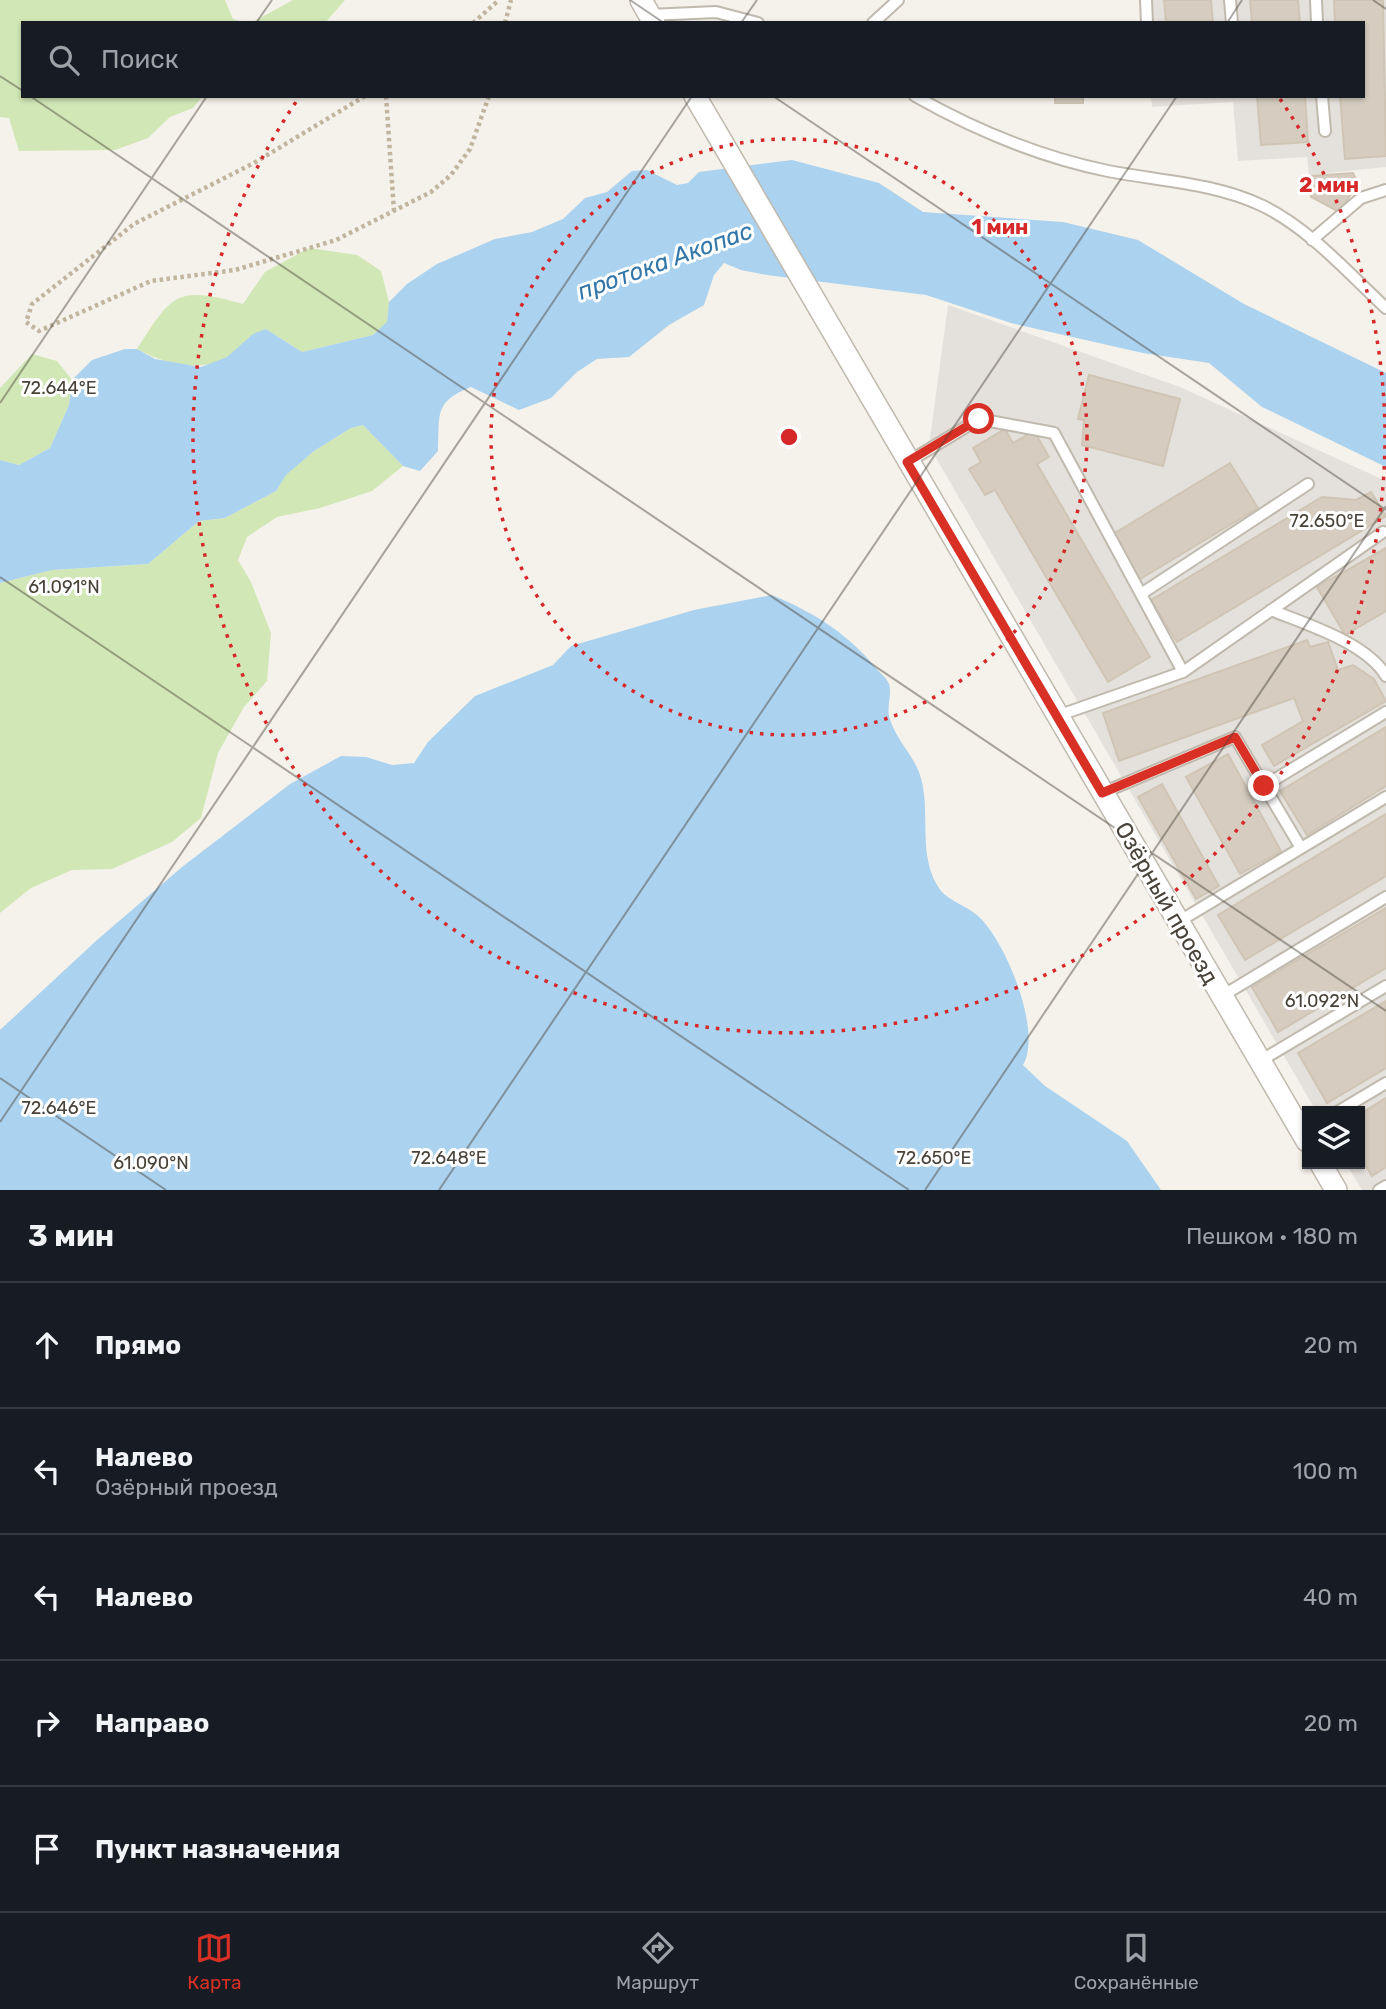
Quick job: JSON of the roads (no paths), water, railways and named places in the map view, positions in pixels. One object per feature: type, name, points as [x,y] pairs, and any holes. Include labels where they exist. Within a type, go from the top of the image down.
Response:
[{"type":"street","name":"Озёрный проезд","points":[[696,98],[856,376],[1302,1129]]},
{"type":"street","points":[[1324,1169],[1336,1190]]},
{"type":"lane","points":[[875,21],[898,0]]},
{"type":"lane","points":[[1146,0],[1147,21]]},
{"type":"lane","points":[[1230,0],[1232,21]]},
{"type":"lane","points":[[1316,0],[1317,21]]},
{"type":"lane","points":[[648,13],[716,12],[750,21]]},
{"type":"lane","points":[[919,98],[1010,143],[1105,170],[1237,195],[1265,207],[1312,240],[1386,308]]},
{"type":"lane","points":[[1322,98],[1325,131]]},
{"type":"lane","points":[[1312,240],[1361,198],[1386,190]]},
{"type":"lane","points":[[907,462],[979,419],[1054,433],[1183,672]]},
{"type":"lane","points":[[1141,594],[1308,484]]},
{"type":"lane","points":[[1057,716],[1183,672],[1383,532]]},
{"type":"lane","points":[[1271,610],[1334,635],[1380,665],[1386,676]]},
{"type":"lane","points":[[1264,786],[1386,712]]},
{"type":"lane","points":[[1102,793],[1235,737],[1301,848]]},
{"type":"lane","points":[[1178,922],[1386,797]]},
{"type":"lane","points":[[1222,996],[1386,897]]},
{"type":"lane","points":[[1260,1061],[1386,986]]},
{"type":"lane","points":[[1347,1106],[1386,1083]]},
{"type":"lane","points":[[1379,1190],[1386,1186]]},
{"type":"water","name":"протока Акопас","points":[[792,160],[879,183],[923,212],[1063,222],[1138,240],[1244,304],[1386,373],[1386,467],[1262,407],[1209,363],[1143,353],[1011,323],[926,295],[767,275],[741,270],[724,263],[714,275],[704,305],[669,325],[629,357],[597,359],[577,372],[551,398],[519,410],[471,387],[450,398],[444,404],[439,419],[438,451],[420,471],[403,466],[363,425],[351,428],[314,451],[286,475],[276,491],[225,518],[199,521],[148,564],[52,570],[0,583],[0,460],[19,465],[50,448],[69,405],[72,380],[92,360],[125,349],[137,349],[155,359],[201,367],[227,357],[253,334],[266,329],[302,352],[373,335],[387,322],[389,302],[407,284],[437,264],[495,239],[532,232],[563,219],[585,198],[607,192],[632,171],[647,170],[677,185],[688,183],[699,172]]},
{"type":"water","points":[[772,595],[815,616],[841,634],[887,680],[890,688],[891,724],[916,765],[923,787],[926,848],[933,877],[945,895],[977,915],[988,927],[1009,964],[1025,1009],[1028,1050],[1023,1065],[1045,1086],[1127,1141],[1161,1190],[0,1190],[0,1030],[97,940],[182,867],[290,784],[341,756],[366,757],[392,765],[414,763],[428,742],[475,696],[553,665],[571,646],[694,610]]}]
